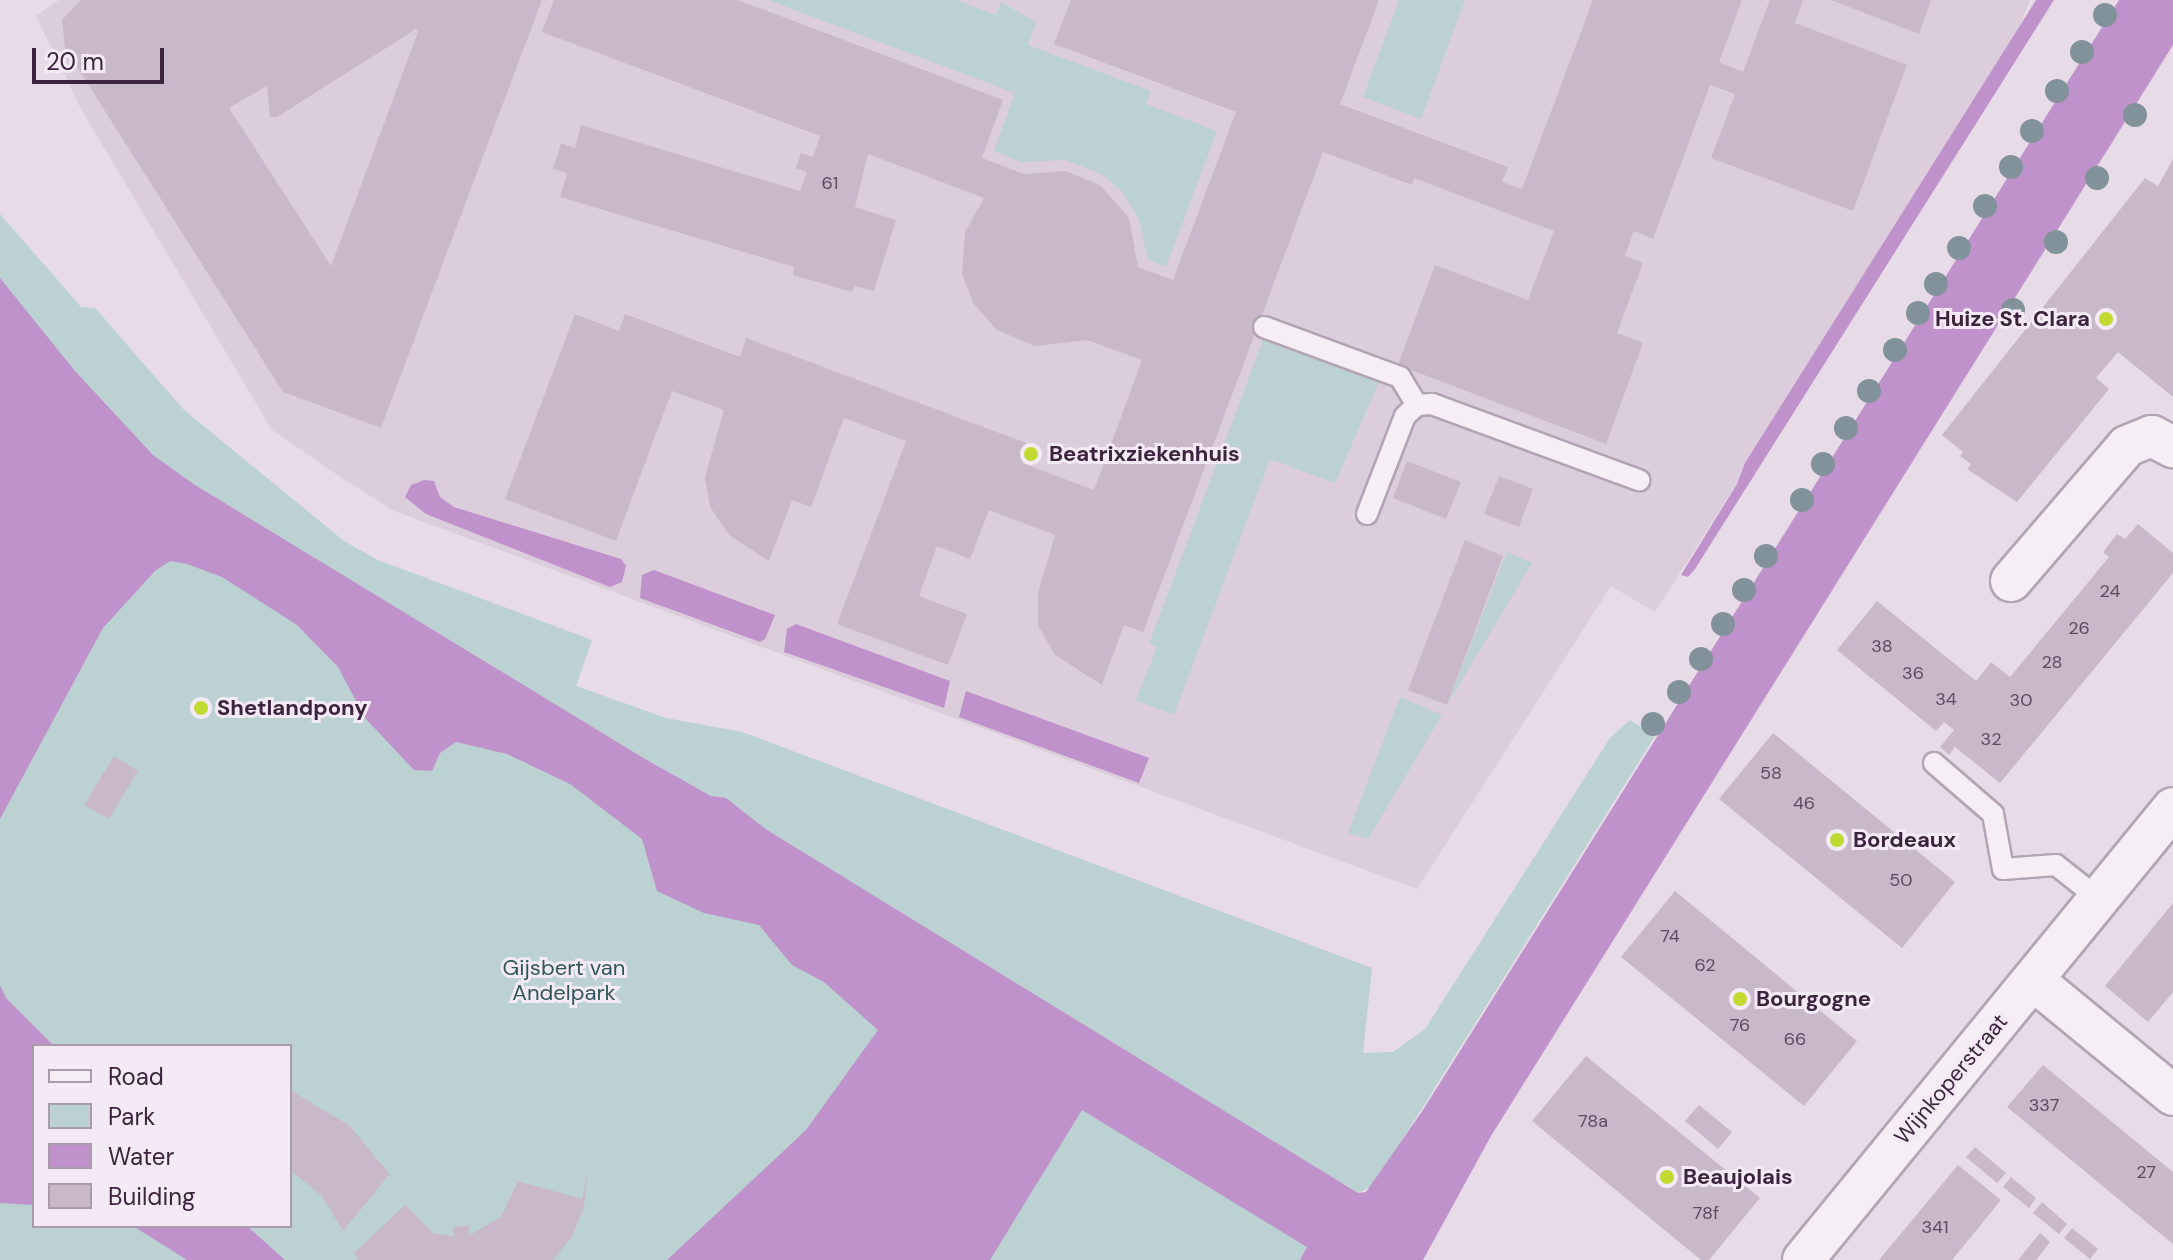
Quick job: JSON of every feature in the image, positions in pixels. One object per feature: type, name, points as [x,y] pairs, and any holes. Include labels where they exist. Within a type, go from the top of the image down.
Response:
[{"type":"street","points":[[2011,581],[2127,446],[2152,436],[2173,447]]},
{"type":"street","name":"Wijnkoperstraat","points":[[1803,1260],[2173,808]]},
{"type":"street","points":[[2033,980],[2173,1095]]},
{"type":"lane","points":[[1264,327],[1400,377],[1417,405]]},
{"type":"lane","points":[[1367,514],[1405,416],[1417,405],[1432,404],[1639,480]]},
{"type":"lane","points":[[1934,763],[1993,814],[2003,869],[2056,865],[2099,899]]},
{"type":"shaded area","name":"Beatrixziekenhuis","points":[[59,0],[2030,0],[2007,58],[1655,612],[1611,586],[1417,889],[394,511],[342,478],[272,430],[80,107],[36,16]]},
{"type":"green space","points":[[768,0],[957,0],[996,15],[1001,2],[1036,22],[1028,45],[1151,91],[1146,104],[1217,131],[1166,267],[1148,260],[1139,219],[1122,192],[1103,175],[1066,160],[1021,162],[994,151],[1015,93]]},
{"type":"green space","points":[[1399,0],[1465,0],[1421,119],[1363,97]]},
{"type":"green space","name":"Gijsbert van Andelpark","points":[[0,214],[81,307],[95,308],[184,410],[344,541],[378,560],[592,640],[576,686],[666,718],[742,732],[1372,968],[1363,1053],[1393,1052],[1425,1029],[1610,738],[1630,720],[1655,736],[1374,1185],[1358,1193],[1344,1184],[1300,1260],[0,1260]]},
{"type":"green space","points":[[1263,340],[1379,382],[1335,483],[1270,459],[1174,715],[1136,700],[1157,647],[1149,644]]},
{"type":"green space","points":[[1507,552],[1532,563],[1447,705]]},
{"type":"green space","points":[[1400,697],[1442,715],[1368,839],[1348,833]]},
{"type":"water","points":[[2036,0],[2054,0],[1695,569],[1688,577],[1681,575],[1737,484],[1745,463]]},
{"type":"water","points":[[2119,0],[2173,0],[2173,45],[1491,1136],[1423,1260],[1300,1260],[1307,1247],[1082,1110],[990,1260],[667,1260],[806,1130],[878,1030],[824,982],[792,965],[759,925],[704,913],[657,891],[642,839],[570,784],[507,754],[456,742],[440,753],[432,771],[414,770],[365,718],[338,667],[297,625],[222,577],[187,564],[170,561],[155,571],[103,628],[0,819],[0,278],[75,371],[153,455],[195,485],[645,759],[711,796],[726,798],[767,830],[1358,1193],[1366,1192],[1423,1110]]},
{"type":"water","points":[[424,480],[434,481],[440,497],[454,507],[621,559],[626,566],[622,582],[610,587],[426,514],[405,497],[411,485]]},
{"type":"water","points":[[654,570],[775,615],[765,639],[760,642],[640,598],[642,575]]},
{"type":"water","points":[[796,624],[950,681],[944,708],[784,652],[787,629]]},
{"type":"water","points":[[966,691],[1149,758],[1139,783],[959,717]]},
{"type":"water","points":[[0,985],[6,998],[52,1044],[32,1044],[32,1205],[0,1203]]},
{"type":"water","points":[[136,1228],[249,1228],[285,1260],[187,1260]]},
{"type":"building","points":[[81,0],[542,0],[381,428],[283,392],[65,48],[62,20]],"holes":[[[416,29],[418,32],[331,266],[229,108],[267,86],[270,117],[277,117]]]},
{"type":"building","points":[[554,0],[738,0],[1003,100],[982,158],[1024,174],[1065,171],[1100,185],[1129,218],[1138,267],[1173,280],[1236,112],[1054,44],[1071,0],[1379,0],[1340,104],[1508,167],[1502,182],[1522,189],[1593,0],[1742,0],[1719,62],[1743,72],[1770,0],[1803,0],[1795,23],[1907,65],[1853,211],[1711,158],[1735,94],[1710,85],[1653,239],[1634,231],[1625,256],[1643,263],[1617,333],[1643,343],[1606,444],[1398,365],[1435,265],[1528,300],[1554,231],[1414,178],[1412,185],[1323,152],[1143,632],[1124,625],[1102,685],[1055,655],[1038,625],[1038,593],[1055,535],[989,510],[970,559],[937,546],[919,596],[967,614],[948,665],[837,624],[906,441],[844,418],[811,507],[792,500],[769,561],[729,535],[710,507],[705,477],[724,410],[672,391],[616,541],[505,499],[575,314],[619,331],[625,314],[740,357],[746,338],[1029,444],[1022,463],[1094,490],[1142,360],[1087,340],[1035,346],[997,330],[973,303],[962,274],[965,232],[984,198],[868,154],[855,207],[896,220],[874,291],[855,286],[852,292],[793,275],[794,267],[560,197],[567,173],[553,169],[561,143],[575,148],[581,125],[800,191],[807,172],[796,168],[801,153],[813,157],[820,136],[542,32]]},
{"type":"building","points":[[1831,0],[1931,0],[1919,34]]},
{"type":"building","name":"Huize St. Clara","points":[[2173,159],[2173,397],[2118,352],[2096,378],[2109,389],[2017,502],[1967,469],[1971,464],[1960,456],[1963,452],[1942,435],[2145,178],[2158,186]]},
{"type":"building","points":[[1407,461],[1461,482],[1446,519],[1393,498]]},
{"type":"building","points":[[1499,476],[1533,489],[1519,527],[1484,514]]},
{"type":"building","points":[[2138,524],[2173,553],[2173,573],[2000,783],[1955,747],[1949,755],[1940,747],[1954,730],[1944,722],[1936,731],[1837,650],[1877,601],[1976,681],[1991,662],[2010,677],[2109,557],[2103,552],[2117,534],[2125,539]]},
{"type":"building","points":[[1465,540],[1503,556],[1447,705],[1408,690]]},
{"type":"building","name":"Bordeaux","points":[[1773,733],[1955,882],[1902,948],[1719,799]]},
{"type":"building","points":[[114,756],[138,771],[109,819],[84,805]]},
{"type":"building","name":"Bourgogne","points":[[1675,891],[1857,1041],[1804,1106],[1621,957]]},
{"type":"building","points":[[2173,903],[2173,992],[2148,1022],[2105,986]]},
{"type":"building","name":"Beaujolais","points":[[1586,1056],[1760,1198],[1709,1260],[1701,1260],[1532,1121]]},
{"type":"building","points":[[2043,1065],[2173,1172],[2173,1244],[2007,1107]]},
{"type":"building","points":[[292,1091],[350,1126],[395,1181],[389,1175],[343,1231],[322,1196],[292,1172]]},
{"type":"building","points":[[1699,1105],[1732,1132],[1718,1149],[1685,1121]]},
{"type":"building","points":[[1975,1147],[2006,1173],[1997,1183],[1966,1157]]},
{"type":"building","points":[[1958,1165],[2001,1200],[1952,1260],[1879,1260]]},
{"type":"building","points":[[588,1171],[584,1206],[573,1235],[553,1260],[358,1260],[354,1253],[405,1205],[433,1233],[455,1237],[452,1228],[468,1225],[470,1235],[501,1217],[518,1181],[582,1199]]},
{"type":"building","points":[[2011,1177],[2036,1198],[2029,1208],[2003,1187]]},
{"type":"building","points":[[2042,1202],[2067,1224],[2059,1234],[2033,1213]]},
{"type":"building","points":[[2072,1228],[2098,1249],[2090,1259],[2064,1238]]},
{"type":"building","points":[[2040,1233],[2050,1242],[2036,1260],[2018,1260]]},
{"type":"place","name":"Huize St. Clara","points":[[2106,319]]},
{"type":"place","name":"Beatrixziekenhuis","points":[[1031,454]]},
{"type":"place","name":"Shetlandpony","points":[[201,708]]},
{"type":"place","name":"Bordeaux","points":[[1837,840]]},
{"type":"place","name":"Bourgogne","points":[[1740,999]]},
{"type":"place","name":"Beaujolais","points":[[1667,1177]]}]
